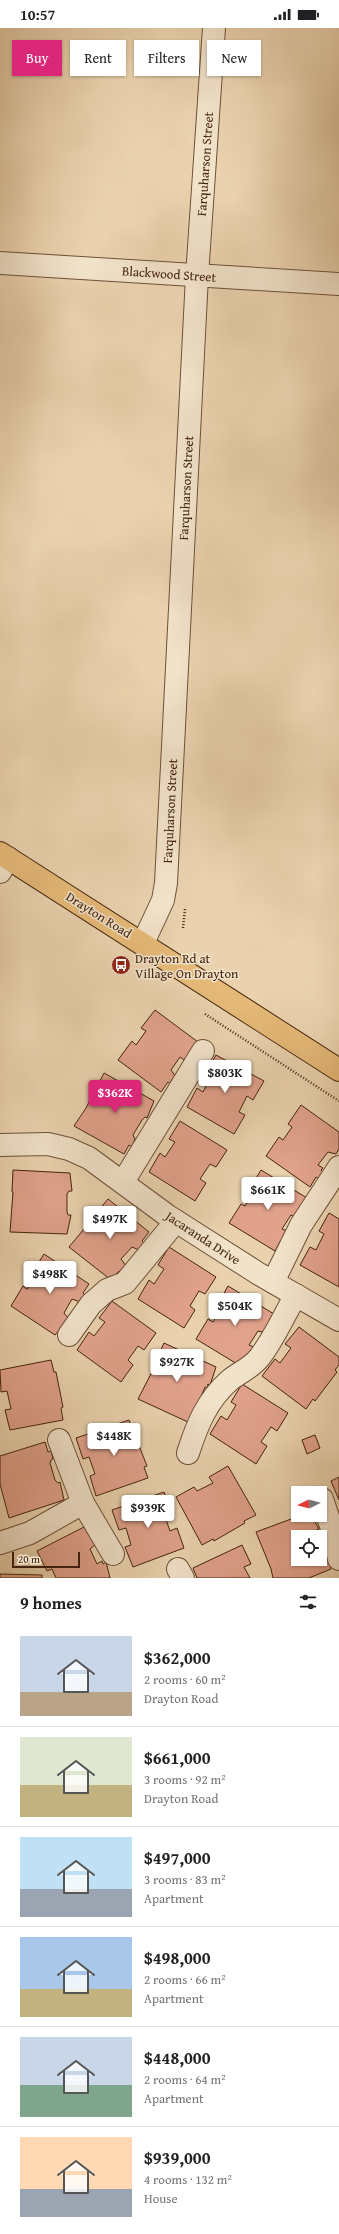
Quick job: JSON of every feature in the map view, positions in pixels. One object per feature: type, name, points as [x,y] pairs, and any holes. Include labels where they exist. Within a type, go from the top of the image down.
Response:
[{"type":"main road","name":"Drayton Road","points":[[3,861],[143,943],[339,1070]]},
{"type":"street","name":"Farquharson Street","points":[[143,943],[163,900],[166,883],[197,276],[214,28]]},
{"type":"street","name":"Blackwood Street","points":[[0,263],[339,284]]},
{"type":"street","points":[[123,1182],[203,1051]]},
{"type":"street","name":"Jacaranda Drive","points":[[0,1145],[48,1144],[69,1149],[89,1158],[176,1220],[273,1282],[339,1320]]},
{"type":"street","points":[[273,1282],[301,1224],[339,1167]]},
{"type":"street","points":[[69,1335],[91,1304],[107,1290],[125,1283],[176,1220]]},
{"type":"street","points":[[188,1453],[197,1425],[210,1402],[230,1380],[250,1368],[259,1358],[296,1295]]},
{"type":"street","points":[[59,1440],[83,1503],[113,1554]]},
{"type":"street","points":[[0,1543],[30,1533],[83,1503]]},
{"type":"street","points":[[327,1514],[339,1559]]},
{"type":"path","points":[[199,1010],[339,1100]]},
{"type":"building","points":[[155,1010],[198,1042],[184,1060],[180,1057],[171,1070],[176,1077],[170,1084],[168,1082],[161,1092],[118,1060],[132,1041],[136,1045],[146,1031],[141,1028]]},
{"type":"building","points":[[216,1055],[264,1081],[253,1100],[247,1096],[239,1112],[245,1115],[234,1134],[187,1107],[197,1088],[203,1092],[211,1076],[206,1073]]},
{"type":"building","points":[[104,1073],[154,1101],[147,1118],[145,1117],[142,1120],[133,1135],[135,1139],[132,1147],[129,1145],[124,1154],[74,1126],[86,1108]]},
{"type":"building","points":[[301,1105],[339,1132],[339,1149],[336,1154],[328,1152],[318,1165],[323,1168],[321,1170],[323,1172],[319,1179],[316,1177],[310,1187],[266,1156],[279,1137],[283,1140],[292,1127],[288,1124]]},
{"type":"building","points":[[180,1121],[227,1150],[216,1167],[210,1164],[200,1179],[206,1183],[195,1201],[149,1172],[160,1153],[165,1157],[175,1142],[169,1139]]},
{"type":"building","points":[[13,1170],[70,1173],[72,1191],[69,1191],[67,1194],[67,1212],[68,1215],[71,1215],[67,1234],[10,1232]]},
{"type":"building","points":[[261,1170],[307,1198],[295,1217],[291,1215],[282,1229],[287,1231],[284,1242],[281,1240],[275,1251],[229,1223],[241,1204],[245,1206],[254,1192],[249,1190]]},
{"type":"building","points":[[108,1199],[149,1232],[142,1241],[144,1243],[139,1250],[132,1247],[121,1259],[126,1266],[121,1273],[119,1271],[111,1280],[69,1247],[84,1229],[88,1232],[98,1220],[94,1216]]},
{"type":"building","points":[[329,1213],[339,1219],[339,1287],[300,1265],[310,1247],[316,1250],[324,1234],[319,1231]]},
{"type":"building","points":[[169,1247],[216,1277],[205,1294],[199,1291],[190,1306],[195,1310],[184,1328],[138,1299],[149,1280],[154,1284],[164,1269],[158,1265]]},
{"type":"building","points":[[44,1254],[89,1284],[83,1293],[85,1295],[80,1302],[72,1299],[64,1313],[69,1319],[55,1335],[11,1306],[23,1286],[27,1289],[36,1276],[32,1273]]},
{"type":"building","points":[[228,1286],[274,1314],[266,1333],[258,1331],[249,1345],[254,1347],[242,1367],[196,1339],[208,1319],[213,1322],[221,1308],[217,1306]]},
{"type":"building","points":[[112,1301],[156,1333],[144,1350],[138,1346],[128,1360],[133,1365],[121,1382],[77,1350],[89,1332],[94,1336],[105,1322],[99,1318]]},
{"type":"building","points":[[299,1327],[339,1357],[339,1365],[335,1370],[337,1372],[315,1401],[313,1399],[306,1409],[262,1376],[275,1359],[280,1363],[291,1348],[285,1344]]},
{"type":"building","points":[[164,1343],[216,1367],[210,1385],[208,1384],[207,1388],[205,1387],[190,1423],[138,1399],[156,1364],[155,1363]]},
{"type":"building","points":[[51,1360],[54,1372],[56,1372],[63,1407],[61,1408],[63,1420],[10,1430],[5,1410],[11,1409],[7,1391],[1,1392],[0,1370]]},
{"type":"building","points":[[242,1384],[288,1413],[277,1431],[271,1427],[261,1442],[267,1446],[256,1464],[210,1434],[221,1416],[227,1420],[236,1405],[231,1402]]},
{"type":"building","points":[[129,1420],[147,1466],[144,1467],[148,1478],[96,1496],[90,1476],[95,1474],[89,1457],[83,1459],[76,1438]]},
{"type":"building","points":[[315,1435],[320,1448],[307,1454],[302,1440]]},
{"type":"building","points":[[45,1442],[48,1452],[51,1451],[53,1459],[50,1463],[55,1480],[58,1483],[60,1482],[64,1500],[9,1518],[0,1484],[0,1456]]},
{"type":"building","points":[[228,1466],[256,1515],[244,1521],[245,1523],[214,1541],[213,1539],[202,1545],[176,1497],[194,1487],[197,1491],[213,1483],[209,1477]]},
{"type":"building","points":[[339,1477],[339,1500],[331,1481]]},
{"type":"building","points":[[164,1492],[171,1511],[164,1514],[170,1531],[177,1528],[184,1548],[133,1567],[125,1547],[131,1545],[126,1528],[119,1530],[112,1510]]},
{"type":"building","points":[[291,1519],[291,1522],[315,1522],[319,1529],[291,1530],[291,1566],[327,1566],[327,1551],[331,1569],[309,1578],[273,1578],[271,1569],[256,1532]]},
{"type":"building","points":[[84,1527],[90,1537],[92,1536],[96,1544],[90,1549],[97,1564],[102,1561],[103,1564],[106,1562],[110,1578],[56,1578],[52,1569],[47,1571],[37,1551]]},
{"type":"building","points":[[242,1545],[251,1564],[244,1567],[250,1578],[197,1578],[193,1568]]},
{"type":"building","points":[[0,1574],[42,1575],[42,1578],[0,1578]]},
{"type":"place","name":"Drayton Rd at Village On Drayton","points":[[121,965]]}]
